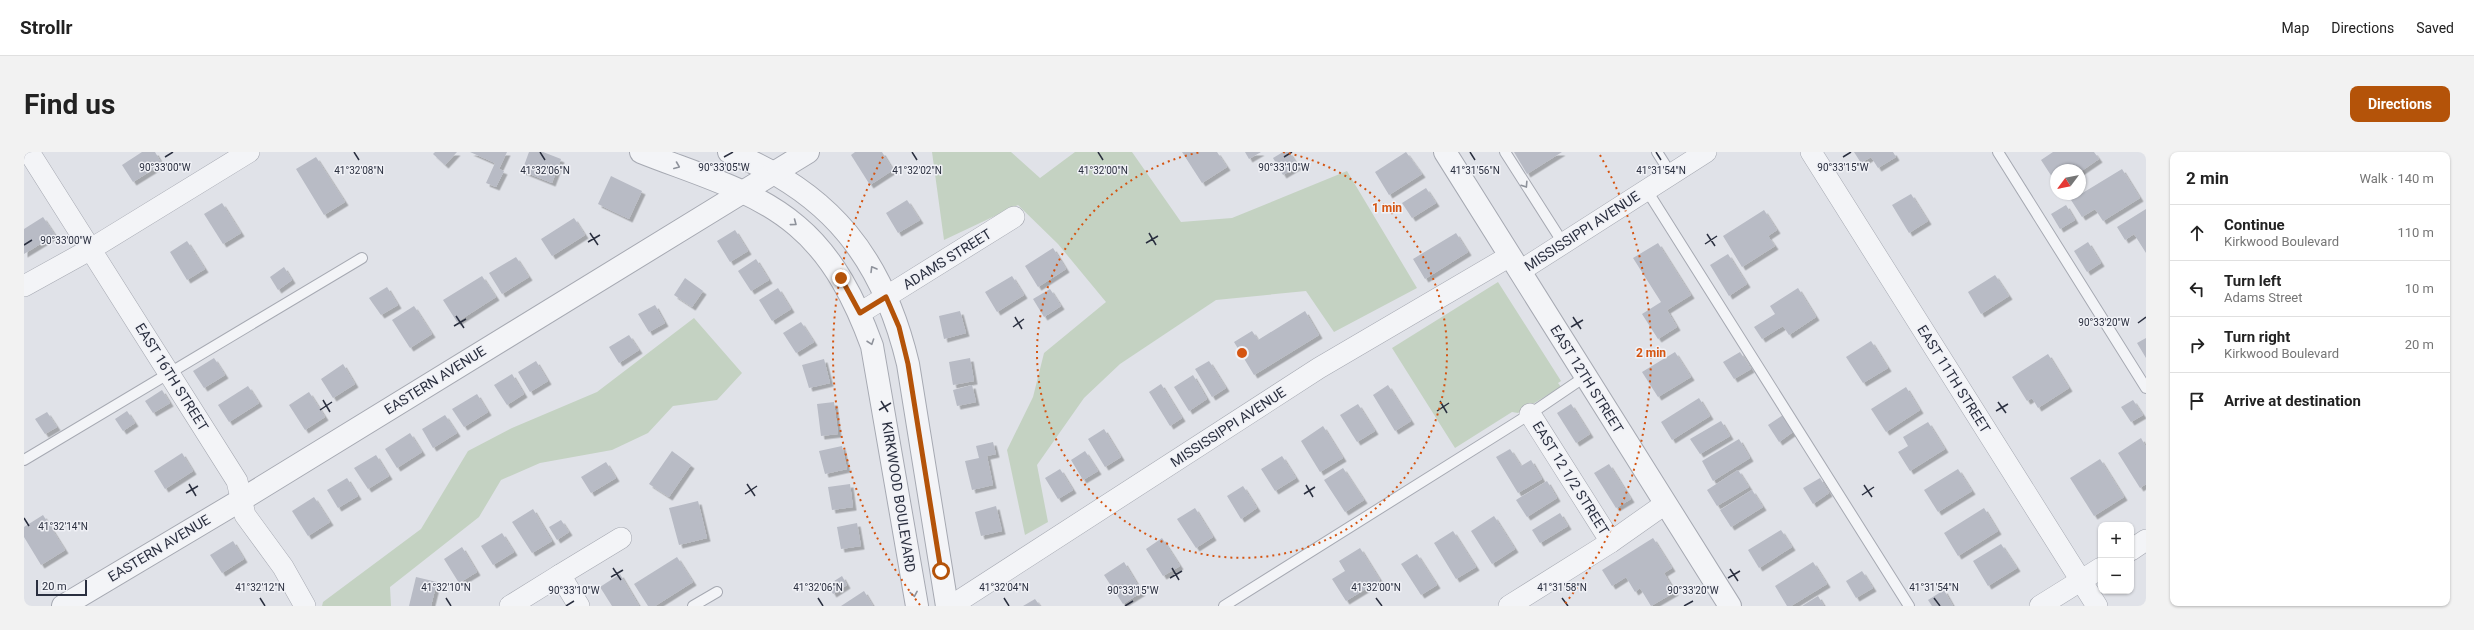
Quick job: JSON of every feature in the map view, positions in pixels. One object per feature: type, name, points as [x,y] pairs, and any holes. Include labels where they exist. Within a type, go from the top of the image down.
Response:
[{"type":"street","name":"EAST 16TH STREET","points":[[29,152],[237,480],[245,515],[283,567],[305,606]]},
{"type":"street","points":[[24,286],[91,249],[249,152]]},
{"type":"street","name":"KIRKWOOD BOULEVARD","points":[[641,152],[740,192],[775,209],[798,226],[825,255],[841,278],[860,313],[872,346],[879,376],[916,606]]},
{"type":"street","points":[[729,152],[773,173],[804,192],[834,218],[853,239],[874,271],[899,327],[908,364],[947,606]]},
{"type":"street","name":"EASTERN AVENUE","points":[[63,606],[241,500],[740,192],[808,152]]},
{"type":"street","name":"EAST 12TH STREET","points":[[1444,152],[1730,606]]},
{"type":"street","name":"MISSISSIPPI AVENUE","points":[[951,606],[1319,368],[1515,263],[1563,243],[1706,152]]},
{"type":"street","name":"EAST 11TH STREET","points":[[1811,152],[2097,606]]},
{"type":"street","name":"ADAMS STREET","points":[[860,313],[1014,217]]},
{"type":"street","name":"EAST 12 1/2 STREET","points":[[1530,414],[1611,542]]},
{"type":"street","points":[[1509,606],[1611,542],[1665,504]]},
{"type":"street","points":[[510,606],[621,538]]},
{"type":"street","points":[[2134,548],[2146,540]]},
{"type":"street","points":[[2040,606],[2098,570]]},
{"type":"street","points":[[560,575],[579,606]]},
{"type":"lane","points":[[1505,152],[1563,243]]},
{"type":"lane","points":[[1657,152],[1671,174]]},
{"type":"lane","points":[[1998,152],[2146,388]]},
{"type":"lane","points":[[1646,190],[1909,606]]},
{"type":"lane","points":[[24,460],[362,258]]},
{"type":"lane","points":[[1224,606],[1530,414],[1586,376]]},
{"type":"lane","points":[[693,606],[717,592]]},
{"type":"green space","points":[[932,152],[1011,152],[1040,178],[1075,152],[1132,152],[1181,222],[1232,218],[1347,171],[1417,288],[1334,332],[1306,291],[1216,300],[1120,364],[1084,398],[1037,465],[1048,522],[1025,535],[1007,450],[1033,397],[1044,353],[1106,302],[1058,244],[1018,205],[944,240]]},
{"type":"green space","points":[[1498,282],[1561,381],[1558,383],[1561,387],[1518,413],[1512,412],[1455,448],[1392,348]]},
{"type":"green space","points":[[694,318],[742,373],[717,400],[673,406],[648,433],[612,450],[540,463],[501,480],[479,517],[390,587],[391,606],[322,606],[323,602],[421,529],[468,451],[512,428],[597,392]]},
{"type":"building","points":[[142,152],[155,152],[162,164],[133,182],[122,165]]},
{"type":"building","points":[[435,152],[457,152],[445,165],[433,154]]},
{"type":"building","points":[[470,152],[507,152],[499,169],[504,171],[496,187],[486,183],[495,163]]},
{"type":"building","points":[[529,152],[543,152],[561,159],[552,183],[522,171]]},
{"type":"building","points":[[855,152],[882,152],[893,170],[870,185],[851,155]]},
{"type":"building","points":[[1182,152],[1217,152],[1227,167],[1202,183]]},
{"type":"building","points":[[1245,152],[1261,152],[1249,159]]},
{"type":"building","points":[[1283,152],[1289,152],[1298,166],[1283,175],[1273,158]]},
{"type":"building","points":[[1406,152],[1422,174],[1389,195],[1375,172]]},
{"type":"building","points":[[1514,152],[1562,152],[1527,174]]},
{"type":"building","points":[[1854,152],[1893,152],[1896,157],[1878,168],[1871,157],[1861,163]]},
{"type":"building","points":[[2053,152],[2094,152],[2099,159],[2086,168],[2086,164],[2050,164],[2050,174],[2041,160]]},
{"type":"building","points":[[316,157],[345,202],[324,215],[296,169]]},
{"type":"building","points":[[2122,169],[2140,198],[2103,221],[2095,209],[2082,217],[2071,200],[2086,200],[2086,191]]},
{"type":"building","points":[[611,176],[642,191],[629,219],[598,204]]},
{"type":"building","points":[[1426,188],[1436,203],[1412,218],[1402,203]]},
{"type":"building","points":[[1911,194],[1928,221],[1909,233],[1892,205]]},
{"type":"building","points":[[907,200],[920,220],[898,233],[886,213]]},
{"type":"building","points":[[222,203],[241,233],[223,244],[204,214]]},
{"type":"building","points":[[2066,205],[2075,220],[2060,229],[2051,214]]},
{"type":"building","points":[[2146,209],[2146,253],[2134,234],[2125,240],[2117,227]]},
{"type":"building","points":[[1764,210],[1777,230],[1768,236],[1775,246],[1742,267],[1723,236]]},
{"type":"building","points":[[43,217],[55,235],[24,254],[24,229]]},
{"type":"building","points":[[574,218],[585,235],[552,256],[541,239]]},
{"type":"building","points":[[735,230],[748,251],[730,262],[717,241]]},
{"type":"building","points":[[1456,233],[1468,252],[1425,279],[1413,259]]},
{"type":"building","points":[[187,241],[205,269],[187,280],[170,252]]},
{"type":"building","points":[[2088,242],[2101,263],[2087,272],[2074,251]]},
{"type":"building","points":[[1658,243],[1691,295],[1667,310],[1677,327],[1658,339],[1642,314],[1661,302],[1633,258]]},
{"type":"building","points":[[1053,248],[1066,269],[1038,287],[1025,266]]},
{"type":"building","points":[[1728,254],[1747,284],[1729,296],[1710,265]]},
{"type":"building","points":[[516,257],[529,277],[502,294],[489,273]]},
{"type":"building","points":[[756,259],[769,280],[751,291],[738,271]]},
{"type":"building","points":[[284,267],[292,280],[278,290],[270,277]]},
{"type":"building","points":[[1995,275],[2009,296],[1981,314],[1968,292]]},
{"type":"building","points":[[482,276],[496,297],[457,322],[443,300]]},
{"type":"building","points":[[1012,276],[1024,295],[997,312],[985,292]]},
{"type":"building","points":[[685,278],[703,291],[692,307],[674,295]]},
{"type":"building","points":[[387,287],[398,305],[381,315],[369,298]]},
{"type":"building","points":[[778,288],[791,309],[772,321],[759,300]]},
{"type":"building","points":[[1798,288],[1816,317],[1789,335],[1783,326],[1762,339],[1754,327],[1775,314],[1770,306]]},
{"type":"building","points":[[1050,289],[1061,306],[1044,317],[1033,299]]},
{"type":"building","points":[[655,305],[665,323],[649,332],[638,314]]},
{"type":"building","points":[[414,306],[432,334],[410,348],[392,320]]},
{"type":"building","points":[[960,311],[966,333],[944,339],[939,316]]},
{"type":"building","points":[[1305,311],[1319,335],[1254,375],[1234,342],[1252,331],[1258,340]]},
{"type":"building","points":[[801,322],[814,342],[796,353],[783,333]]},
{"type":"building","points":[[629,335],[639,350],[619,363],[609,347]]},
{"type":"building","points":[[2146,338],[2146,358],[2137,343]]},
{"type":"building","points":[[1871,341],[1888,368],[1863,383],[1846,357]]},
{"type":"building","points":[[1675,352],[1691,377],[1658,397],[1642,372]]},
{"type":"building","points":[[1740,352],[1751,369],[1734,379],[1723,362]]},
{"type":"building","points":[[2048,354],[2069,388],[2038,408],[2032,398],[2027,401],[2012,377]]},
{"type":"building","points":[[214,358],[225,375],[204,388],[193,371]]},
{"type":"building","points":[[970,358],[974,381],[953,385],[949,362]]},
{"type":"building","points":[[824,359],[830,383],[809,388],[802,365]]},
{"type":"building","points":[[536,361],[548,381],[530,392],[518,372]]},
{"type":"building","points":[[1209,361],[1226,388],[1212,397],[1195,369]]},
{"type":"building","points":[[343,364],[355,384],[333,398],[321,379]]},
{"type":"building","points":[[512,374],[524,394],[507,405],[494,385]]},
{"type":"building","points":[[1193,375],[1207,399],[1189,411],[1174,387]]},
{"type":"building","points":[[1161,384],[1182,418],[1170,426],[1149,392]]},
{"type":"building","points":[[972,385],[976,402],[957,406],[953,390]]},
{"type":"building","points":[[1388,385],[1411,421],[1395,431],[1373,395]]},
{"type":"building","points":[[248,386],[259,403],[229,422],[218,405]]},
{"type":"building","points":[[1906,387],[1920,410],[1886,432],[1871,409]]},
{"type":"building","points":[[162,390],[170,403],[153,413],[145,401]]},
{"type":"building","points":[[309,392],[325,417],[305,430],[289,405]]},
{"type":"building","points":[[477,394],[488,412],[464,427],[452,409]]},
{"type":"building","points":[[1699,398],[1710,416],[1672,440],[1661,422]]},
{"type":"building","points":[[2133,400],[2143,415],[2131,422],[2121,407]]},
{"type":"building","points":[[834,402],[838,434],[821,436],[817,404]]},
{"type":"building","points":[[1358,404],[1375,431],[1357,442],[1340,415]]},
{"type":"building","points":[[1571,404],[1590,434],[1576,443],[1557,413]]},
{"type":"building","points":[[127,411],[135,423],[123,431],[115,419]]},
{"type":"building","points":[[47,412],[57,427],[45,434],[35,419]]},
{"type":"building","points":[[445,415],[457,433],[433,448],[422,429]]},
{"type":"building","points":[[1783,415],[1793,432],[1779,442],[1768,425]]},
{"type":"building","points":[[1721,421],[1730,436],[1700,454],[1690,439]]},
{"type":"building","points":[[1928,422],[1945,449],[1910,471],[1898,452],[1908,446],[1903,437]]},
{"type":"building","points":[[1323,426],[1343,458],[1320,472],[1301,441]]},
{"type":"building","points":[[1104,429],[1121,457],[1105,467],[1088,439]]},
{"type":"building","points":[[410,433],[422,452],[397,468],[385,449]]},
{"type":"building","points":[[2141,438],[2146,447],[2146,484],[2140,488],[2118,453]]},
{"type":"building","points":[[1739,439],[1750,458],[1713,481],[1702,461]]},
{"type":"building","points":[[993,442],[996,454],[987,456],[993,485],[972,490],[965,461],[979,458],[976,446]]},
{"type":"building","points":[[842,446],[847,469],[825,474],[819,451]]},
{"type":"building","points":[[1510,449],[1521,466],[1531,460],[1542,479],[1518,493],[1496,457]]},
{"type":"building","points":[[672,451],[691,465],[669,497],[649,484]]},
{"type":"building","points":[[1085,451],[1098,471],[1083,480],[1071,460]]},
{"type":"building","points":[[182,453],[193,471],[165,489],[154,471]]},
{"type":"building","points":[[376,455],[389,476],[368,489],[354,468]]},
{"type":"building","points":[[1282,456],[1296,478],[1275,491],[1261,469]]},
{"type":"building","points":[[2100,459],[2124,497],[2094,516],[2070,478]]},
{"type":"building","points":[[606,462],[616,478],[591,493],[581,477]]},
{"type":"building","points":[[1609,464],[1631,499],[1616,508],[1594,473]]},
{"type":"building","points":[[1343,468],[1364,500],[1345,512],[1324,480]]},
{"type":"building","points":[[1060,469],[1073,490],[1058,499],[1045,478]]},
{"type":"building","points":[[1958,469],[1972,491],[1938,512],[1924,490]]},
{"type":"building","points":[[1738,470],[1749,487],[1717,506],[1707,490]]},
{"type":"building","points":[[347,478],[358,496],[338,508],[327,490]]},
{"type":"building","points":[[1820,478],[1829,493],[1813,504],[1803,488]]},
{"type":"building","points":[[1547,481],[1557,498],[1527,517],[1516,500]]},
{"type":"building","points":[[850,484],[853,507],[832,510],[828,487]]},
{"type":"building","points":[[1243,486],[1257,508],[1241,519],[1227,496]]},
{"type":"building","points":[[1752,490],[1763,507],[1731,527],[1720,510]]},
{"type":"building","points":[[314,497],[330,522],[308,536],[292,511]]},
{"type":"building","points":[[698,501],[707,538],[679,545],[669,508]]},
{"type":"building","points":[[996,506],[1002,531],[981,536],[975,512]]},
{"type":"building","points":[[1195,508],[1213,537],[1196,548],[1177,519]]},
{"type":"building","points":[[1984,508],[1998,531],[1958,556],[1944,533]]},
{"type":"building","points":[[533,509],[552,541],[532,553],[512,522]]},
{"type":"building","points":[[1560,513],[1568,526],[1540,543],[1532,530]]},
{"type":"building","points":[[43,515],[65,550],[41,565],[24,537],[24,527]]},
{"type":"building","points":[[1494,516],[1515,549],[1492,564],[1471,531]]},
{"type":"building","points":[[561,520],[569,532],[557,540],[549,527]]},
{"type":"building","points":[[857,523],[861,546],[841,549],[837,527]]},
{"type":"building","points":[[1781,530],[1792,547],[1759,568],[1748,550]]},
{"type":"building","points":[[1453,531],[1476,567],[1456,579],[1434,543]]},
{"type":"building","points":[[502,533],[514,552],[493,565],[481,546]]},
{"type":"building","points":[[1162,538],[1180,566],[1163,576],[1146,549]]},
{"type":"building","points":[[1653,538],[1672,568],[1664,573],[1675,592],[1651,606],[1640,588],[1635,592],[1626,577],[1612,586],[1602,570]]},
{"type":"building","points":[[233,541],[244,559],[222,573],[210,555]]},
{"type":"building","points":[[2001,544],[2017,568],[1988,586],[1973,561]]},
{"type":"building","points":[[462,547],[477,572],[459,583],[444,559]]},
{"type":"building","points":[[1360,548],[1380,580],[1346,601],[1332,579],[1345,571],[1339,561]]},
{"type":"building","points":[[1417,554],[1437,585],[1421,595],[1401,564]]},
{"type":"building","points":[[677,557],[693,582],[655,606],[648,606],[634,584]]},
{"type":"building","points":[[1124,562],[1142,592],[1123,604],[1104,575]]},
{"type":"building","points":[[1813,562],[1827,584],[1791,606],[1787,606],[1775,586]]},
{"type":"building","points":[[1862,571],[1873,588],[1856,598],[1846,581]]},
{"type":"building","points":[[620,574],[639,606],[612,606],[600,587]]},
{"type":"building","points":[[842,576],[847,585],[833,594],[828,585]]},
{"type":"building","points":[[416,577],[437,582],[431,606],[409,606]]},
{"type":"building","points":[[1944,590],[1953,606],[1932,606],[1928,600]]},
{"type":"building","points":[[864,591],[873,606],[841,606]]},
{"type":"building","points":[[1818,596],[1824,606],[1802,606]]},
{"type":"building","points":[[1035,599],[1040,606],[1023,606]]},
{"type":"route","points":[[841,278],[860,313],[886,297],[899,327],[908,364],[941,571]]}]
